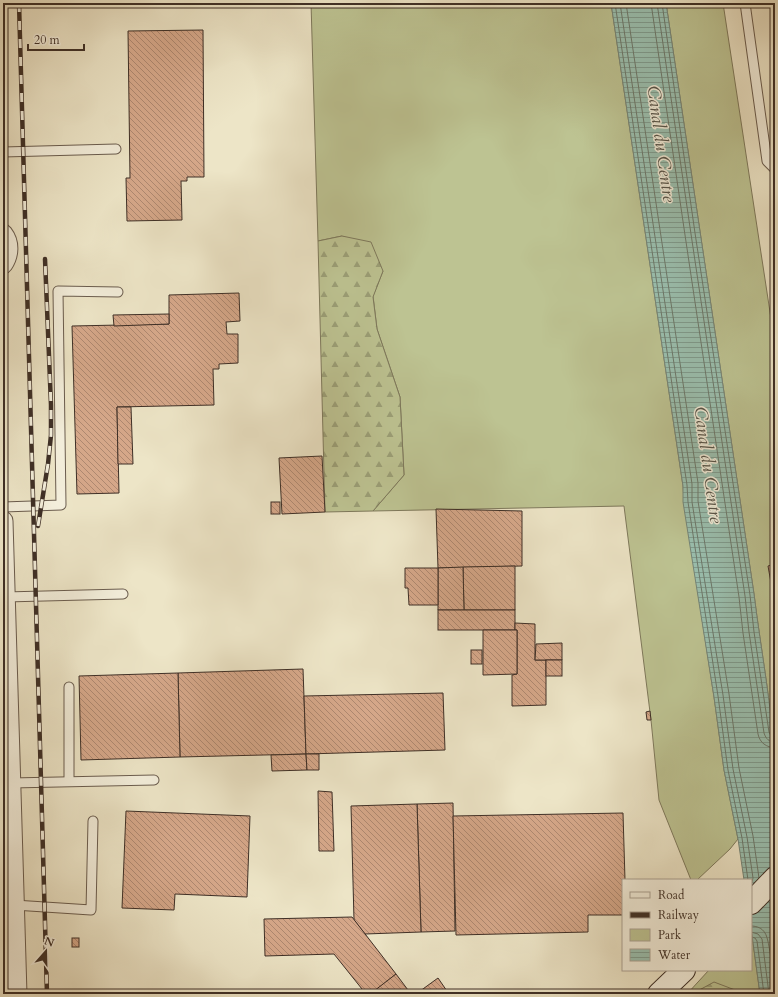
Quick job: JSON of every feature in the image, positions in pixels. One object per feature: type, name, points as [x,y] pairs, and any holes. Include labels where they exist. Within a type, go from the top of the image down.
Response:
[{"type":"main road","points":[[752,902],[775,878]]},
{"type":"main road","points":[[658,994],[683,971]]},
{"type":"street","points":[[3,234],[5,236],[8,248],[3,264]]},
{"type":"street","points":[[3,521],[17,994]]},
{"type":"lane","points":[[745,3],[767,161],[775,169]]},
{"type":"lane","points":[[3,152],[116,149]]},
{"type":"lane","points":[[3,507],[61,505],[58,291],[118,292]]},
{"type":"lane","points":[[5,597],[123,594]]},
{"type":"lane","points":[[69,687],[69,781]]},
{"type":"lane","points":[[10,783],[154,780]]},
{"type":"lane","points":[[14,905],[91,910],[93,821]]},
{"type":"green space","points":[[311,3],[611,3],[724,770],[738,839],[730,849],[698,879],[691,879],[659,800],[651,720],[624,506],[373,511],[404,475],[400,397],[377,329],[373,296],[383,271],[342,236],[318,241]]},
{"type":"green space","points":[[666,3],[723,3],[775,345],[775,764],[769,700],[754,594]]},
{"type":"green space","points":[[342,236],[371,242],[383,271],[373,297],[377,329],[400,397],[404,475],[373,511],[325,512],[318,241]]},
{"type":"green space","points":[[752,935],[760,994],[743,994],[714,983],[692,994],[687,994],[708,971],[752,971]]},
{"type":"green space","points":[[714,982],[743,993],[743,994],[692,994]]},
{"type":"water","name":"Canal du Centre","points":[[611,3],[666,3],[754,594],[774,743],[775,994],[760,994],[752,935],[752,879],[744,879],[738,839],[724,770],[683,502],[683,486]]},
{"type":"building","points":[[203,30],[204,177],[187,177],[187,181],[181,181],[182,220],[127,221],[126,178],[130,178],[128,31]]},
{"type":"building","points":[[239,293],[240,321],[226,322],[227,334],[238,334],[238,363],[219,364],[219,369],[213,369],[214,405],[117,407],[119,493],[77,494],[72,326],[169,324],[169,295]]},
{"type":"building","points":[[169,314],[169,324],[114,326],[113,315]]},
{"type":"building","points":[[117,407],[131,407],[133,464],[118,464]]},
{"type":"building","points":[[322,456],[325,512],[282,514],[279,458]]},
{"type":"building","points":[[271,502],[280,502],[280,514],[271,514]]},
{"type":"building","points":[[436,509],[522,511],[522,566],[438,568]]},
{"type":"building","points":[[775,564],[775,594],[773,594],[768,566]]},
{"type":"building","points":[[515,566],[515,610],[464,610],[463,567]]},
{"type":"building","points":[[463,567],[464,610],[438,610],[438,568]]},
{"type":"building","points":[[405,568],[438,568],[438,605],[409,605],[408,588],[405,588]]},
{"type":"building","points":[[438,610],[515,610],[515,630],[438,630]]},
{"type":"building","points":[[515,623],[535,624],[535,660],[546,660],[546,705],[512,706],[512,675],[517,674],[517,630],[515,630]]},
{"type":"building","points":[[483,630],[517,630],[517,674],[483,675]]},
{"type":"building","points":[[562,643],[562,660],[535,660],[536,644]]},
{"type":"building","points":[[471,650],[482,650],[482,664],[471,664]]},
{"type":"building","points":[[546,660],[562,660],[562,676],[546,676]]},
{"type":"building","points":[[303,669],[306,754],[180,757],[178,673]]},
{"type":"building","points":[[178,673],[180,757],[81,760],[79,676]]},
{"type":"building","points":[[443,693],[445,750],[306,754],[304,696]]},
{"type":"building","points":[[650,711],[651,720],[647,720],[646,712]]},
{"type":"building","points":[[306,754],[307,770],[272,771],[271,755]]},
{"type":"building","points":[[306,754],[319,754],[319,770],[307,770]]},
{"type":"building","points":[[318,791],[332,792],[334,851],[319,851]]},
{"type":"building","points":[[453,803],[455,931],[421,932],[417,804]]},
{"type":"building","points":[[417,804],[421,932],[365,934],[354,920],[351,806]]},
{"type":"building","points":[[126,811],[250,816],[247,897],[175,894],[174,910],[122,908]]},
{"type":"building","points":[[623,813],[625,879],[622,879],[622,915],[588,915],[588,932],[456,935],[453,816]]},
{"type":"building","points":[[352,917],[396,974],[371,994],[366,994],[334,954],[265,956],[264,919]]},
{"type":"building","points":[[72,938],[79,938],[79,947],[72,947]]},
{"type":"building","points":[[396,974],[411,994],[377,994],[374,991]]},
{"type":"building","points":[[438,978],[449,994],[416,994]]},
{"type":"railway","points":[[19,3],[47,994]]},
{"type":"railway","points":[[38,526],[51,435],[45,259]]}]
